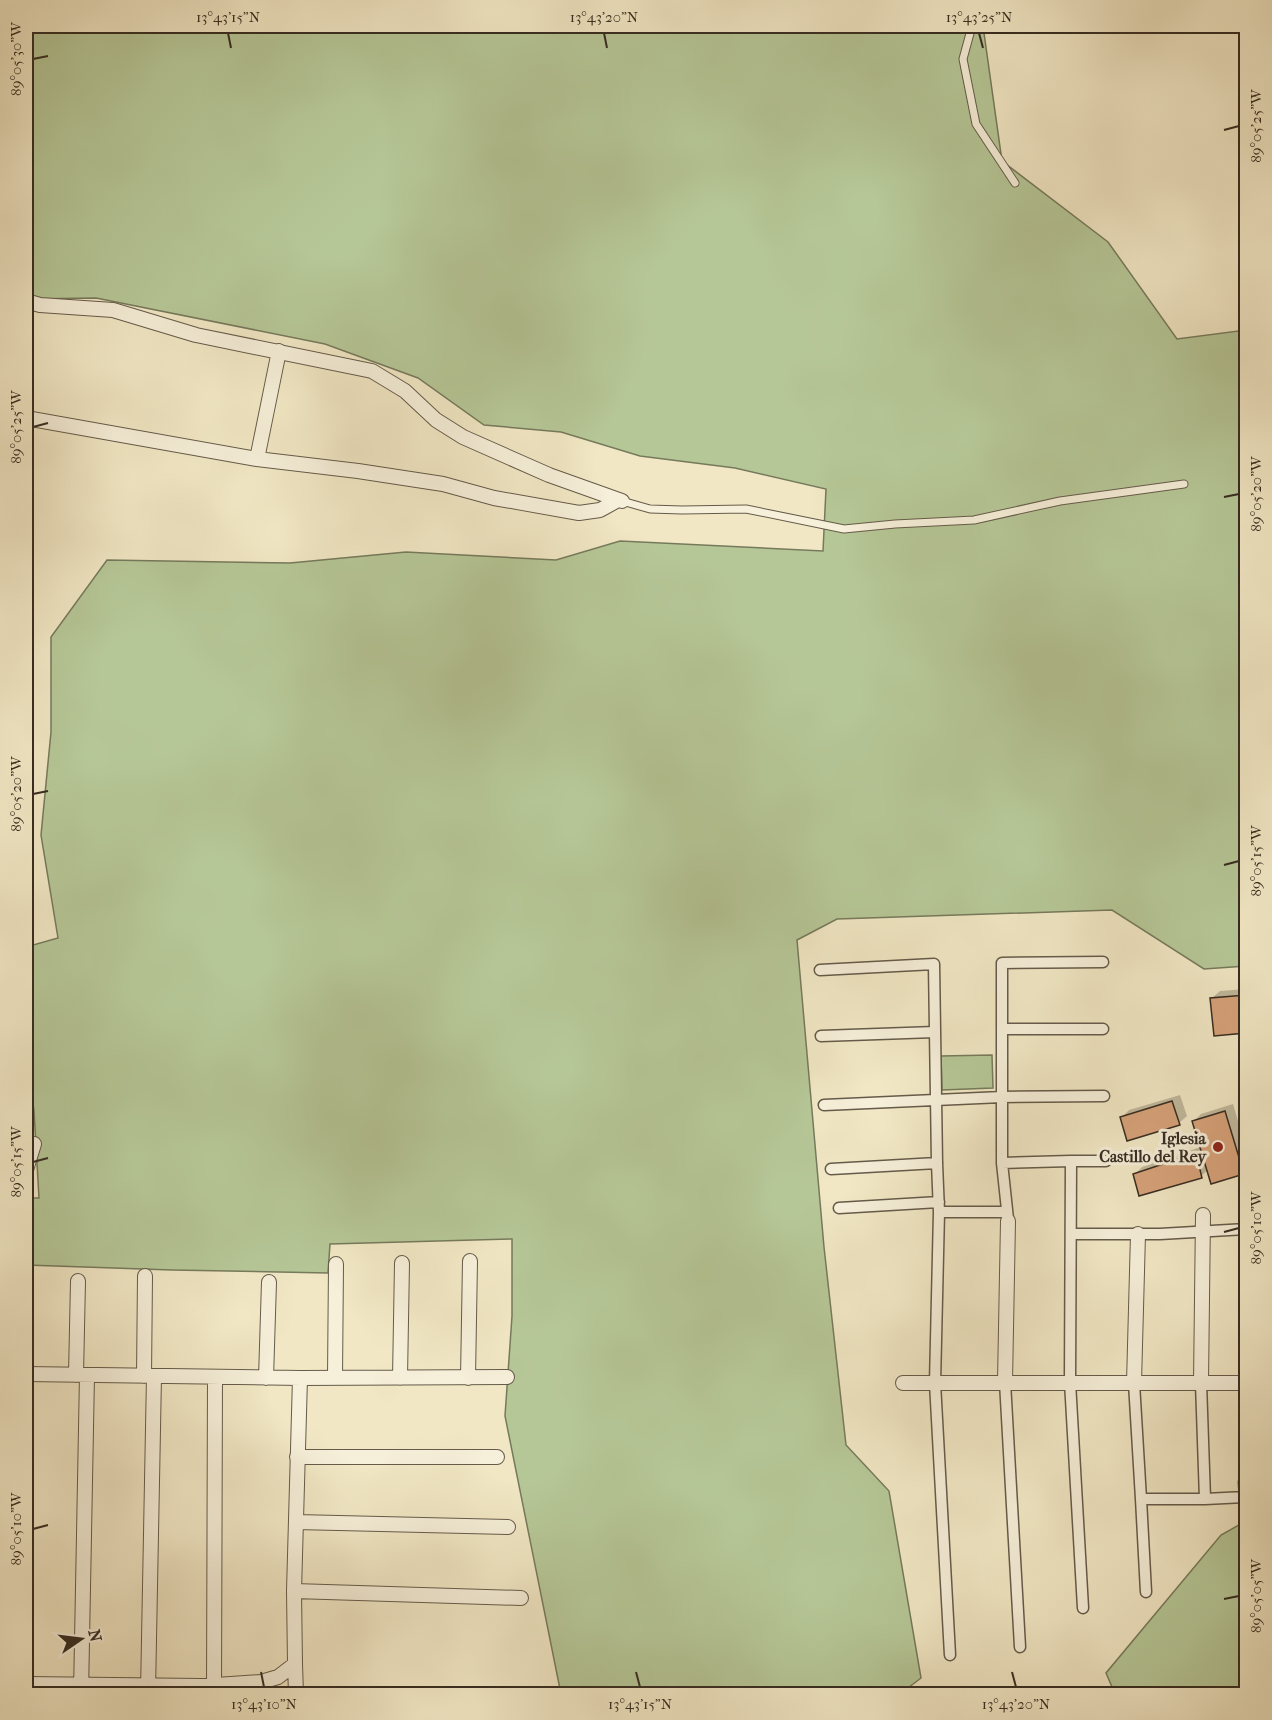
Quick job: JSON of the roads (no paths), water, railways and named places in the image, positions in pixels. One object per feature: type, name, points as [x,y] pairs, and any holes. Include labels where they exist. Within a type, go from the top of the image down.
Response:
[{"type":"street","points":[[26,301],[40,305],[113,310],[196,335],[372,371],[405,391],[436,420],[463,437],[549,475],[620,500]]},
{"type":"street","points":[[257,459],[279,351]]},
{"type":"street","points":[[26,418],[257,459],[443,484],[494,498],[579,513],[600,510],[620,500]]},
{"type":"street","points":[[1020,1647],[1005,1382],[1008,1216],[1002,1163],[1002,963],[1103,962]]},
{"type":"street","points":[[820,970],[934,964],[939,1207],[935,1383],[950,1655]]},
{"type":"street","points":[[1002,1029],[1103,1029]]},
{"type":"street","points":[[821,1036],[935,1032]]},
{"type":"street","points":[[824,1105],[1002,1097],[1104,1096]]},
{"type":"street","points":[[26,1170],[34,1144]]},
{"type":"street","points":[[1071,1161],[1070,1383],[1083,1608]]},
{"type":"street","points":[[1002,1163],[1106,1161]]},
{"type":"street","points":[[831,1169],[937,1163]]},
{"type":"street","points":[[839,1208],[939,1207],[1008,1216]]},
{"type":"street","points":[[1203,1215],[1201,1383],[1205,1499]]},
{"type":"street","points":[[1071,1234],[1138,1234],[1246,1229]]},
{"type":"street","points":[[1138,1234],[1134,1383],[1146,1592]]},
{"type":"street","points":[[468,1378],[470,1261]]},
{"type":"street","points":[[400,1378],[402,1263]]},
{"type":"street","points":[[335,1378],[336,1264]]},
{"type":"street","points":[[145,1276],[149,1376],[148,1690]]},
{"type":"street","points":[[78,1281],[81,1375],[81,1690]]},
{"type":"street","points":[[266,1378],[269,1282]]},
{"type":"street","points":[[26,1374],[266,1378],[507,1377]]},
{"type":"street","points":[[214,1690],[215,1377]]},
{"type":"street","points":[[296,1695],[294,1591],[300,1378]]},
{"type":"street","points":[[903,1383],[1246,1383]]},
{"type":"street","points":[[297,1457],[497,1457]]},
{"type":"street","points":[[1141,1499],[1245,1497],[1244,1482],[1246,1482]]},
{"type":"street","points":[[296,1522],[508,1527]]},
{"type":"street","points":[[294,1591],[521,1598]]},
{"type":"street","points":[[26,1684],[81,1690],[214,1690],[278,1677],[295,1664]]},
{"type":"lane","points":[[972,26],[963,59],[976,124],[1015,183]]},
{"type":"lane","points":[[620,500],[650,509],[746,509],[844,529],[974,520],[1060,501],[1184,484]]},
{"type":"place","name":"Iglesia Castillo del Rey","points":[[1218,1147]]}]
